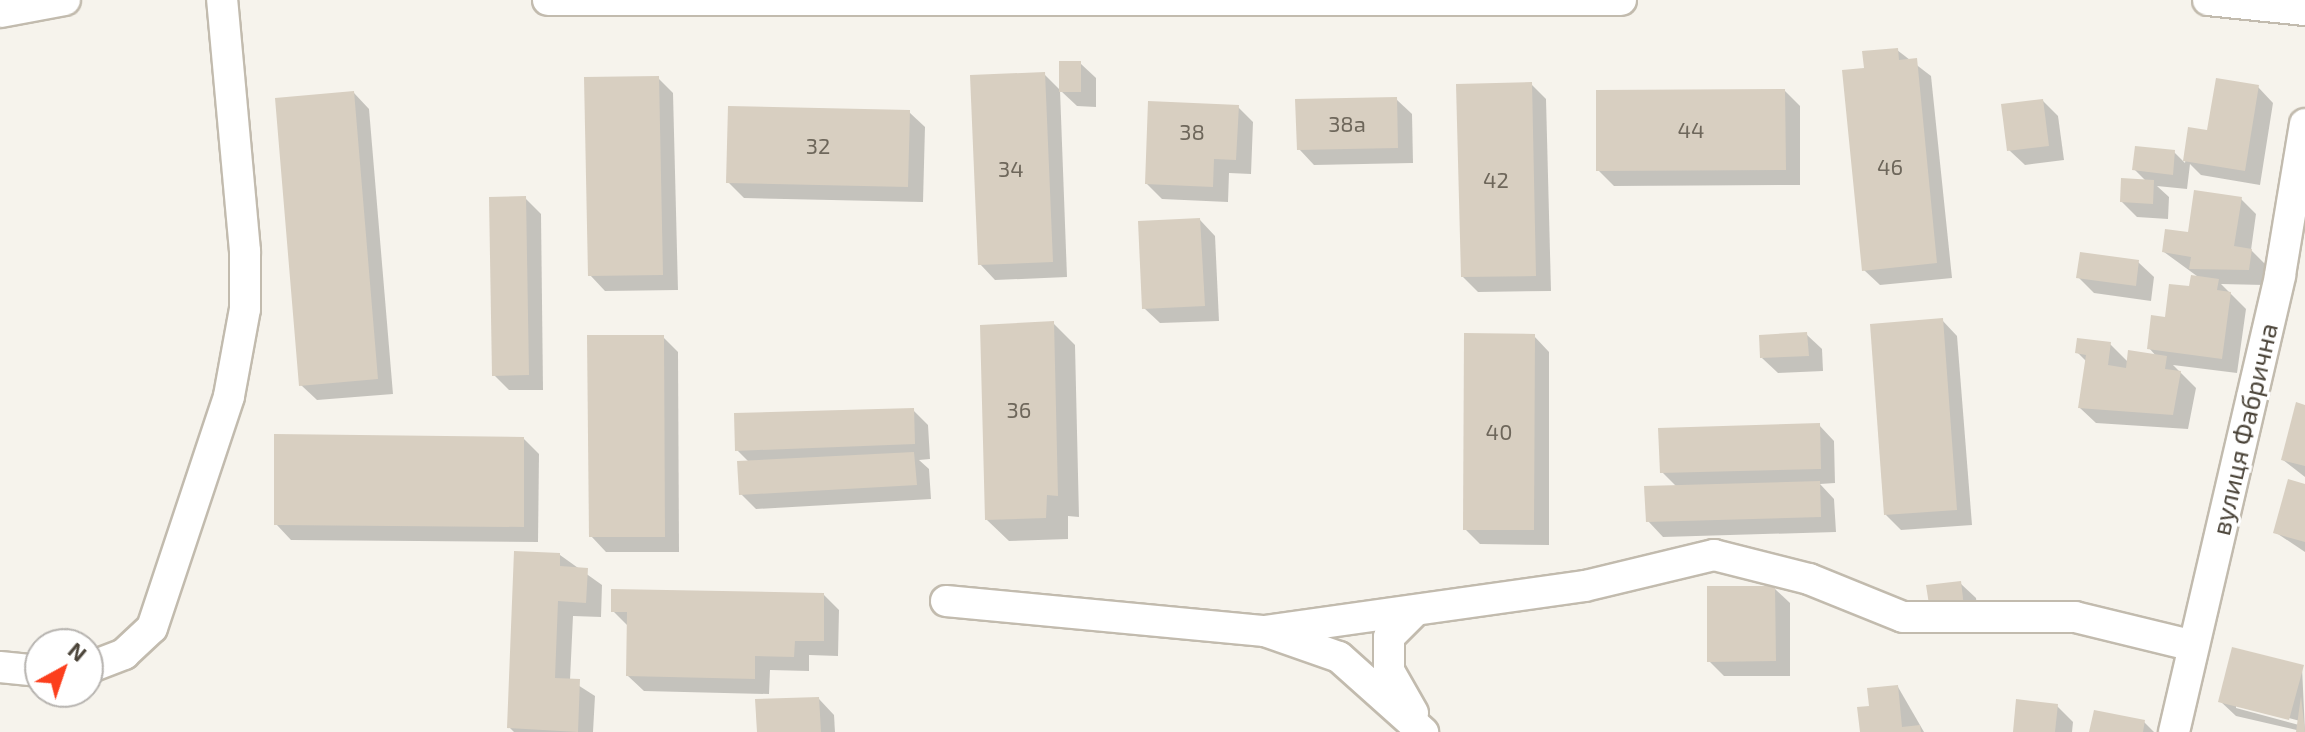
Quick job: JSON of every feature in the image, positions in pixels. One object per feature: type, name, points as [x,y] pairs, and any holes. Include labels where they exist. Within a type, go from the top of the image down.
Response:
[{"type":"street","points":[[0,12],[65,0]]},
{"type":"street","points":[[104,662],[124,654],[152,628],[229,396],[245,309],[245,251],[222,0]]},
{"type":"street","points":[[548,0],[1621,0]]},
{"type":"street","points":[[2208,0],[2305,10]]},
{"type":"street","name":"вулиця Фабрична","points":[[2174,732],[2280,275],[2305,124]]},
{"type":"street","points":[[946,601],[1265,631],[1585,586],[1714,555],[1809,579],[1903,617],[2075,617],[2194,646]]},
{"type":"street","points":[[1414,612],[1389,637],[1389,671],[1424,732]]},
{"type":"street","points":[[1265,631],[1339,657],[1424,732]]},
{"type":"street","points":[[0,667],[24,669]]},
{"type":"building","points":[[1898,48],[1899,60],[1917,58],[1937,263],[1862,271],[1842,70],[1864,68],[1862,51]]},
{"type":"building","points":[[1059,61],[1081,61],[1081,92],[1059,92]]},
{"type":"building","points":[[1045,72],[1053,262],[978,265],[970,75]]},
{"type":"building","points":[[659,76],[663,275],[588,276],[584,77]]},
{"type":"building","points":[[2216,78],[2259,85],[2245,171],[2183,161],[2188,127],[2207,130]]},
{"type":"building","points":[[1532,82],[1536,276],[1461,277],[1456,84]]},
{"type":"building","points":[[1785,89],[1786,170],[1596,171],[1596,90]]},
{"type":"building","points":[[354,91],[378,379],[299,386],[275,98]]},
{"type":"building","points":[[1397,97],[1398,148],[1297,150],[1295,99]]},
{"type":"building","points":[[2043,99],[2049,146],[2007,151],[2001,104]]},
{"type":"building","points":[[1148,101],[1239,105],[1236,160],[1214,159],[1213,187],[1145,184]]},
{"type":"building","points":[[728,106],[910,110],[908,187],[726,183]]},
{"type":"building","points":[[2135,146],[2175,150],[2173,175],[2132,170]]},
{"type":"building","points":[[2121,178],[2154,180],[2153,204],[2120,202]]},
{"type":"building","points":[[2194,190],[2242,197],[2234,246],[2252,249],[2249,270],[2189,269],[2191,257],[2162,252],[2165,229],[2188,232]]},
{"type":"building","points":[[526,196],[529,375],[492,376],[489,197]]},
{"type":"building","points":[[1200,218],[1205,306],[1142,309],[1138,221]]},
{"type":"building","points":[[2080,252],[2139,260],[2136,286],[2076,278]]},
{"type":"building","points":[[2191,275],[2219,279],[2217,290],[2231,292],[2222,359],[2147,349],[2151,315],[2165,317],[2169,284],[2189,286]]},
{"type":"building","points":[[1943,318],[1957,510],[1884,515],[1870,324]]},
{"type":"building","points":[[1054,321],[1058,496],[1047,495],[1046,518],[985,520],[980,325]]},
{"type":"building","points":[[1807,332],[1809,356],[1760,358],[1759,335]]},
{"type":"building","points":[[1464,333],[1535,334],[1534,530],[1463,530]]},
{"type":"building","points":[[587,335],[664,335],[665,537],[589,537]]},
{"type":"building","points":[[2077,338],[2111,342],[2108,365],[2126,368],[2128,350],[2167,356],[2165,369],[2181,371],[2173,415],[2078,408],[2086,355],[2075,353]]},
{"type":"building","points":[[2296,402],[2305,405],[2305,466],[2281,460]]},
{"type":"building","points":[[914,408],[915,444],[735,451],[734,413]]},
{"type":"building","points":[[1820,423],[1821,469],[1660,473],[1658,428]]},
{"type":"building","points":[[274,434],[524,437],[524,527],[274,525]]},
{"type":"building","points":[[914,452],[917,485],[739,495],[737,461]]},
{"type":"building","points":[[2288,479],[2305,484],[2305,542],[2273,533]]},
{"type":"building","points":[[1820,481],[1821,517],[1646,522],[1644,486]]},
{"type":"building","points":[[514,551],[560,553],[560,566],[588,568],[586,603],[558,601],[555,678],[580,679],[578,732],[507,728]]},
{"type":"building","points":[[1961,581],[1964,607],[1930,611],[1926,585]]},
{"type":"building","points":[[1707,586],[1775,586],[1776,661],[1707,662]]},
{"type":"building","points":[[611,589],[824,593],[824,641],[795,641],[794,657],[755,656],[755,679],[626,676],[627,612],[611,612]]},
{"type":"building","points":[[2232,647],[2304,665],[2289,720],[2218,702]]},
{"type":"building","points":[[1898,685],[1902,727],[1920,725],[1921,732],[1860,732],[1857,707],[1869,706],[1867,688]]},
{"type":"building","points":[[2301,696],[2305,732],[2296,732]]},
{"type":"building","points":[[819,697],[821,732],[757,732],[755,699]]},
{"type":"building","points":[[2016,699],[2058,704],[2055,732],[2013,732]]},
{"type":"building","points":[[2094,710],[2145,720],[2143,732],[2089,732]]}]
